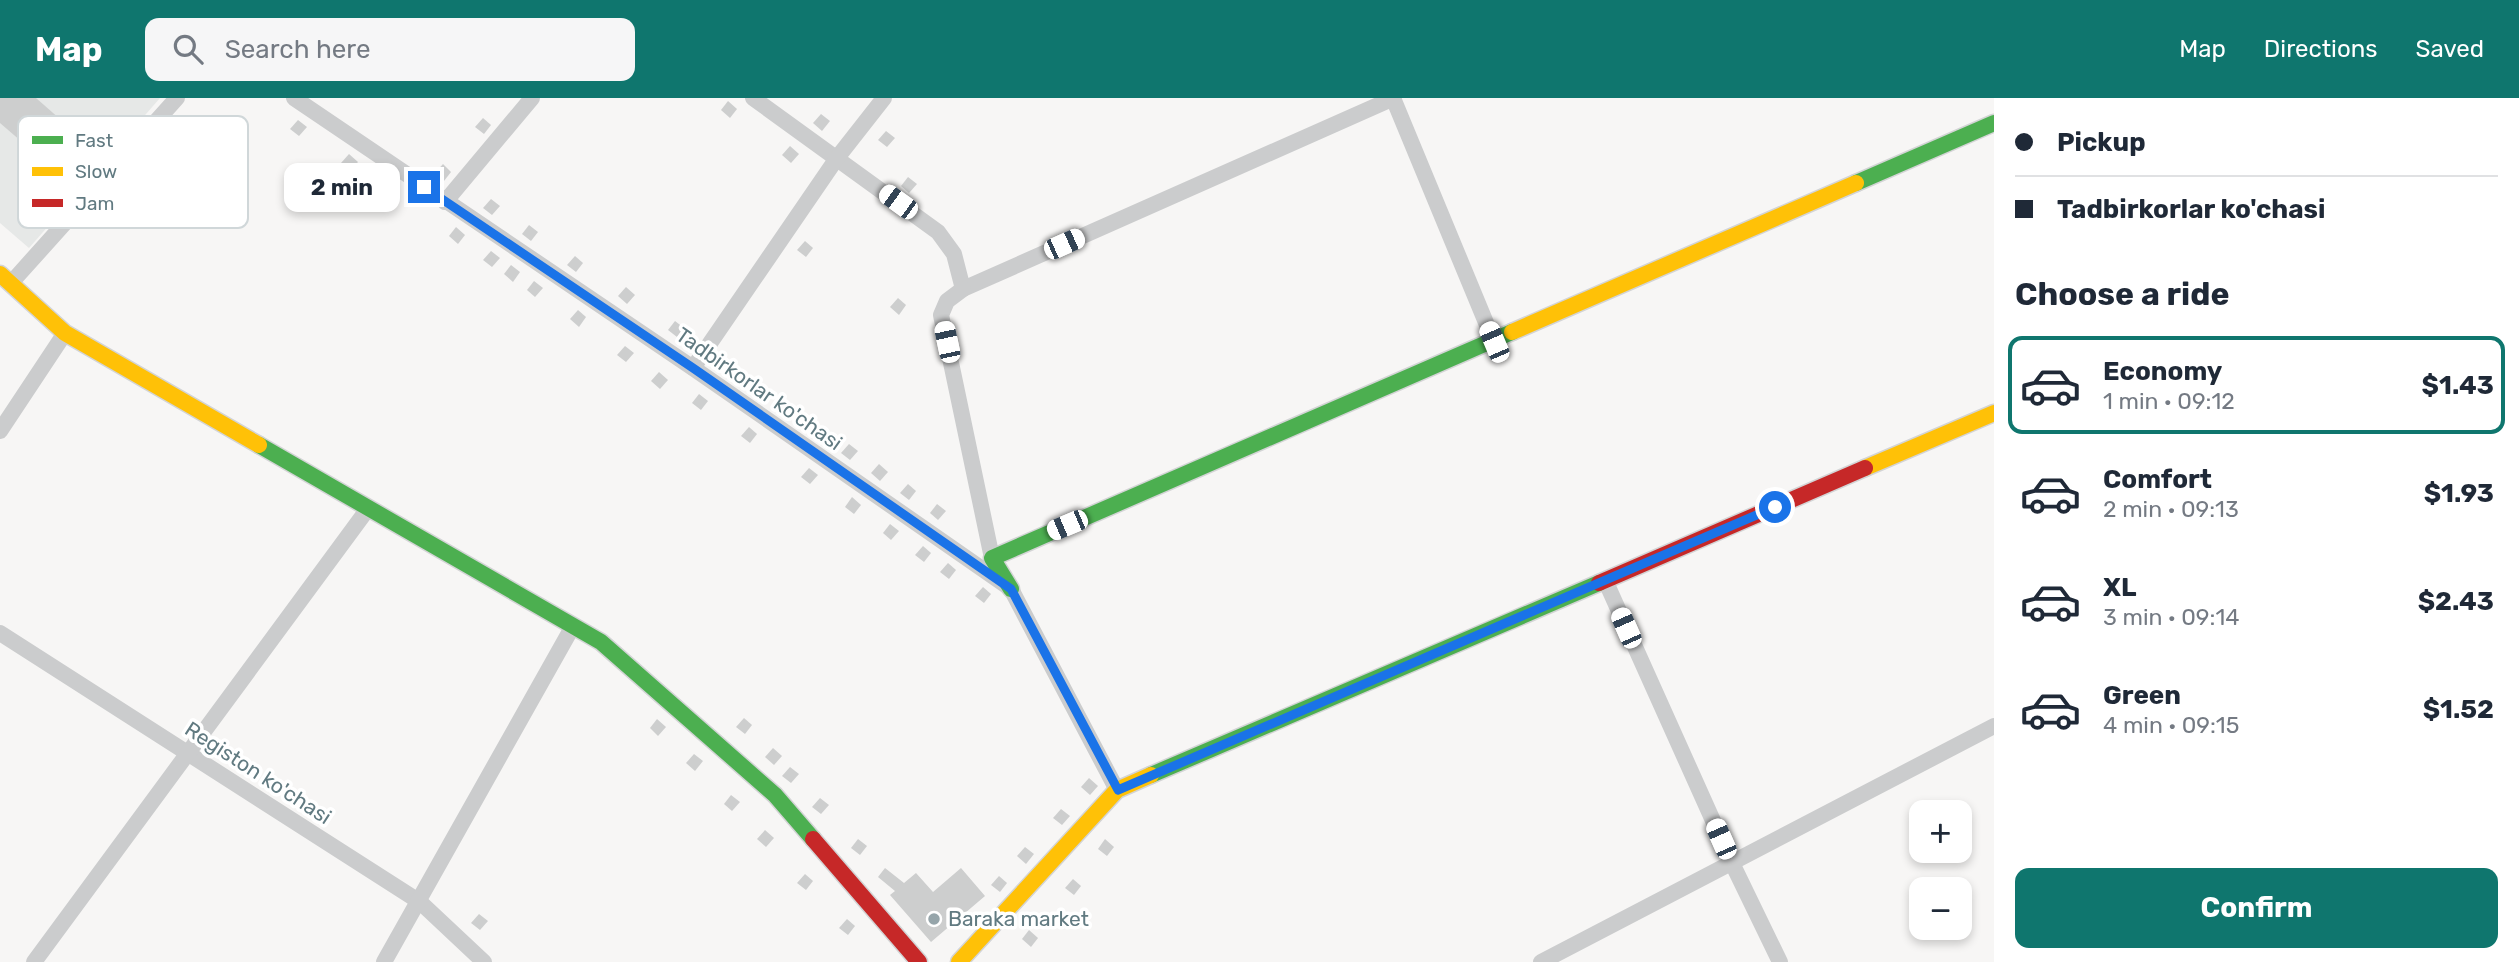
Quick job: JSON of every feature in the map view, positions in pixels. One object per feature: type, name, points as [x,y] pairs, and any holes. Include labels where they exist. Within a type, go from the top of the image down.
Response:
[{"type":"street","points":[[160,116],[177,98]]},
{"type":"street","name":"Tadbirkorlar ko'chasi","points":[[294,98],[693,368],[1011,589],[1118,790]]},
{"type":"street","points":[[445,202],[532,98]]},
{"type":"street","points":[[753,98],[938,232],[954,254],[962,289]]},
{"type":"street","points":[[693,368],[837,158],[884,98]]},
{"type":"street","points":[[1011,589],[992,558],[941,315],[947,301],[962,289],[1394,98],[1494,342]]},
{"type":"street","points":[[992,558],[1994,123]]},
{"type":"street","points":[[53,228],[5,279],[65,333],[601,642],[775,795],[919,962]]},
{"type":"street","points":[[0,431],[65,333]]},
{"type":"street","points":[[959,962],[1118,790],[1994,413]]},
{"type":"street","points":[[34,962],[368,510]]},
{"type":"street","points":[[1605,580],[1732,863],[1780,962]]},
{"type":"street","points":[[384,962],[573,626]]},
{"type":"street","name":"Registon ko'chasi","points":[[0,633],[420,902],[484,962]]},
{"type":"street","points":[[1541,962],[1994,726]]},
{"type":"shaded area","points":[[0,98],[160,98],[144,116],[18,116],[18,228],[46,228],[29,248],[0,223]]},
{"type":"building","points":[[0,98],[36,98],[56,116],[18,116],[18,138],[0,123]]},
{"type":"building","points":[[728,101],[737,109],[730,118],[721,110]]},
{"type":"building","points":[[821,114],[830,121],[822,131],[813,123]]},
{"type":"building","points":[[483,118],[491,125],[484,134],[475,127]]},
{"type":"building","points":[[298,120],[307,127],[299,136],[290,129]]},
{"type":"building","points":[[886,131],[895,138],[887,147],[878,140]]},
{"type":"building","points":[[790,146],[799,154],[791,163],[782,155]]},
{"type":"building","points":[[349,154],[358,162],[350,171],[341,163]]},
{"type":"building","points":[[443,164],[451,172],[444,181],[435,173]]},
{"type":"building","points":[[908,177],[917,184],[909,193],[901,186]]},
{"type":"building","points":[[491,199],[500,206],[492,215],[483,208]]},
{"type":"building","points":[[529,225],[538,232],[531,241],[522,234]]},
{"type":"building","points":[[456,227],[465,235],[458,244],[449,236]]},
{"type":"building","points":[[805,241],[813,248],[806,257],[797,250]]},
{"type":"building","points":[[491,251],[500,258],[492,267],[483,260]]},
{"type":"building","points":[[575,256],[583,263],[576,272],[567,265]]},
{"type":"building","points":[[511,265],[520,272],[513,282],[504,274]]},
{"type":"building","points":[[534,281],[543,288],[535,297],[527,290]]},
{"type":"building","points":[[626,287],[635,295],[627,304],[618,296]]},
{"type":"building","points":[[898,298],[906,305],[899,315],[890,307]]},
{"type":"building","points":[[578,310],[586,317],[579,327],[570,319]]},
{"type":"building","points":[[675,321],[684,328],[677,337],[668,330]]},
{"type":"building","points":[[625,346],[634,353],[626,362],[617,355]]},
{"type":"building","points":[[659,372],[668,380],[660,389],[651,381]]},
{"type":"building","points":[[750,376],[758,383],[751,392],[742,385]]},
{"type":"building","points":[[699,394],[708,401],[701,410],[692,403]]},
{"type":"building","points":[[804,413],[812,420],[805,429],[796,422]]},
{"type":"building","points":[[749,427],[757,434],[750,443],[741,436]]},
{"type":"building","points":[[849,444],[858,451],[850,460],[841,453]]},
{"type":"building","points":[[879,464],[888,472],[880,481],[871,473]]},
{"type":"building","points":[[809,468],[818,475],[810,484],[801,477]]},
{"type":"building","points":[[908,484],[916,491],[909,500],[900,493]]},
{"type":"building","points":[[852,497],[861,505],[854,514],[845,507]]},
{"type":"building","points":[[937,504],[946,511],[938,520],[930,513]]},
{"type":"building","points":[[890,524],[899,531],[891,540],[883,533]]},
{"type":"building","points":[[923,546],[931,553],[924,562],[915,555]]},
{"type":"building","points":[[948,563],[956,570],[949,579],[940,572]]},
{"type":"building","points":[[983,587],[991,594],[984,603],[975,596]]},
{"type":"building","points":[[744,718],[752,725],[745,734],[736,727]]},
{"type":"building","points":[[657,719],[666,727],[658,736],[650,728]]},
{"type":"building","points":[[773,748],[782,756],[774,765],[765,757]]},
{"type":"building","points":[[694,754],[703,761],[695,771],[686,763]]},
{"type":"building","points":[[790,767],[799,774],[791,783],[782,776]]},
{"type":"building","points":[[1089,778],[1098,786],[1090,795],[1081,787]]},
{"type":"building","points":[[731,795],[740,802],[732,811],[724,804]]},
{"type":"building","points":[[820,798],[829,805],[821,814],[812,807]]},
{"type":"building","points":[[1061,809],[1070,816],[1062,825],[1053,818]]},
{"type":"building","points":[[765,830],[774,838],[766,847],[757,839]]},
{"type":"building","points":[[858,839],[867,846],[860,855],[851,848]]},
{"type":"building","points":[[1105,839],[1114,847],[1107,856],[1098,849]]},
{"type":"building","points":[[1025,847],[1034,854],[1026,864],[1017,856]]},
{"type":"building","name":"Baraka market","points":[[885,868],[904,883],[916,873],[933,892],[961,868],[985,896],[931,942],[890,895],[895,891],[878,877]]},
{"type":"building","points":[[805,874],[813,881],[806,890],[797,883]]},
{"type":"building","points":[[999,876],[1007,883],[1000,892],[991,885]]},
{"type":"building","points":[[1073,879],[1081,886],[1074,895],[1065,888]]},
{"type":"building","points":[[479,914],[488,921],[480,930],[471,923]]},
{"type":"building","points":[[847,919],[855,926],[848,935],[839,928]]},
{"type":"building","points":[[1029,930],[1038,938],[1031,947],[1022,939]]},
{"type":"traffic: fast","points":[[1856,183],[1994,123]]},
{"type":"traffic: fast","points":[[1011,589],[992,558],[1512,332]]},
{"type":"traffic: fast","points":[[259,445],[601,642],[775,795],[813,839]]},
{"type":"traffic: fast","points":[[1151,775],[1599,583]]},
{"type":"traffic: slow","points":[[1512,332],[1856,183]]},
{"type":"traffic: slow","points":[[0,274],[65,333],[259,445]]},
{"type":"traffic: slow","points":[[1865,468],[1994,413]]},
{"type":"traffic: slow","points":[[959,962],[1117,790],[1151,775]]},
{"type":"traffic: jam","points":[[1599,583],[1865,468]]},
{"type":"traffic: jam","points":[[813,839],[919,962]]},
{"type":"place","name":"Baraka market","points":[[934,919]]},
{"type":"route","points":[[424,187],[693,368],[1011,589],[1118,790],[1775,507]]}]
